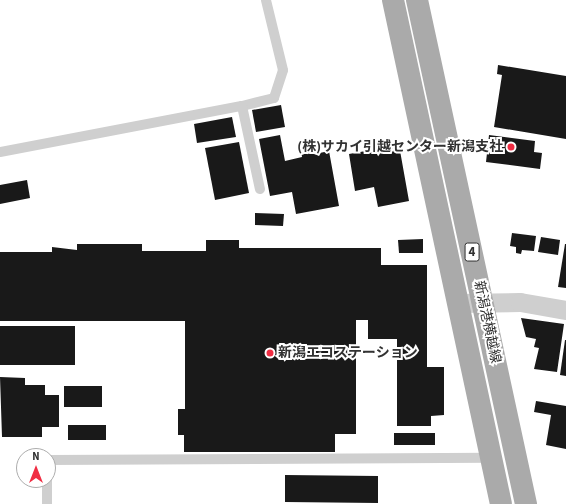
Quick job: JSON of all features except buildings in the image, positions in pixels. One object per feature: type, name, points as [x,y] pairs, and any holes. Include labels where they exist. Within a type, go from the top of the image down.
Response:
[{"type":"main road","name":"新潟港横越線","points":[[393,0],[501,504]]},
{"type":"main road","name":"新潟港横越線","points":[[417,0],[526,504]]},
{"type":"street","points":[[458,304],[520,302],[566,310]]},
{"type":"lane","points":[[0,152],[242,106],[274,98],[283,70],[266,0]]},
{"type":"lane","points":[[242,106],[260,189]]},
{"type":"lane","points":[[56,460],[491,458]]},
{"type":"lane","points":[[47,488],[47,504]]},
{"type":"place","name":"(株)サカイ引越センター新潟支社","points":[[511,147]]},
{"type":"place","name":"新潟エコステーション","points":[[270,353]]}]
